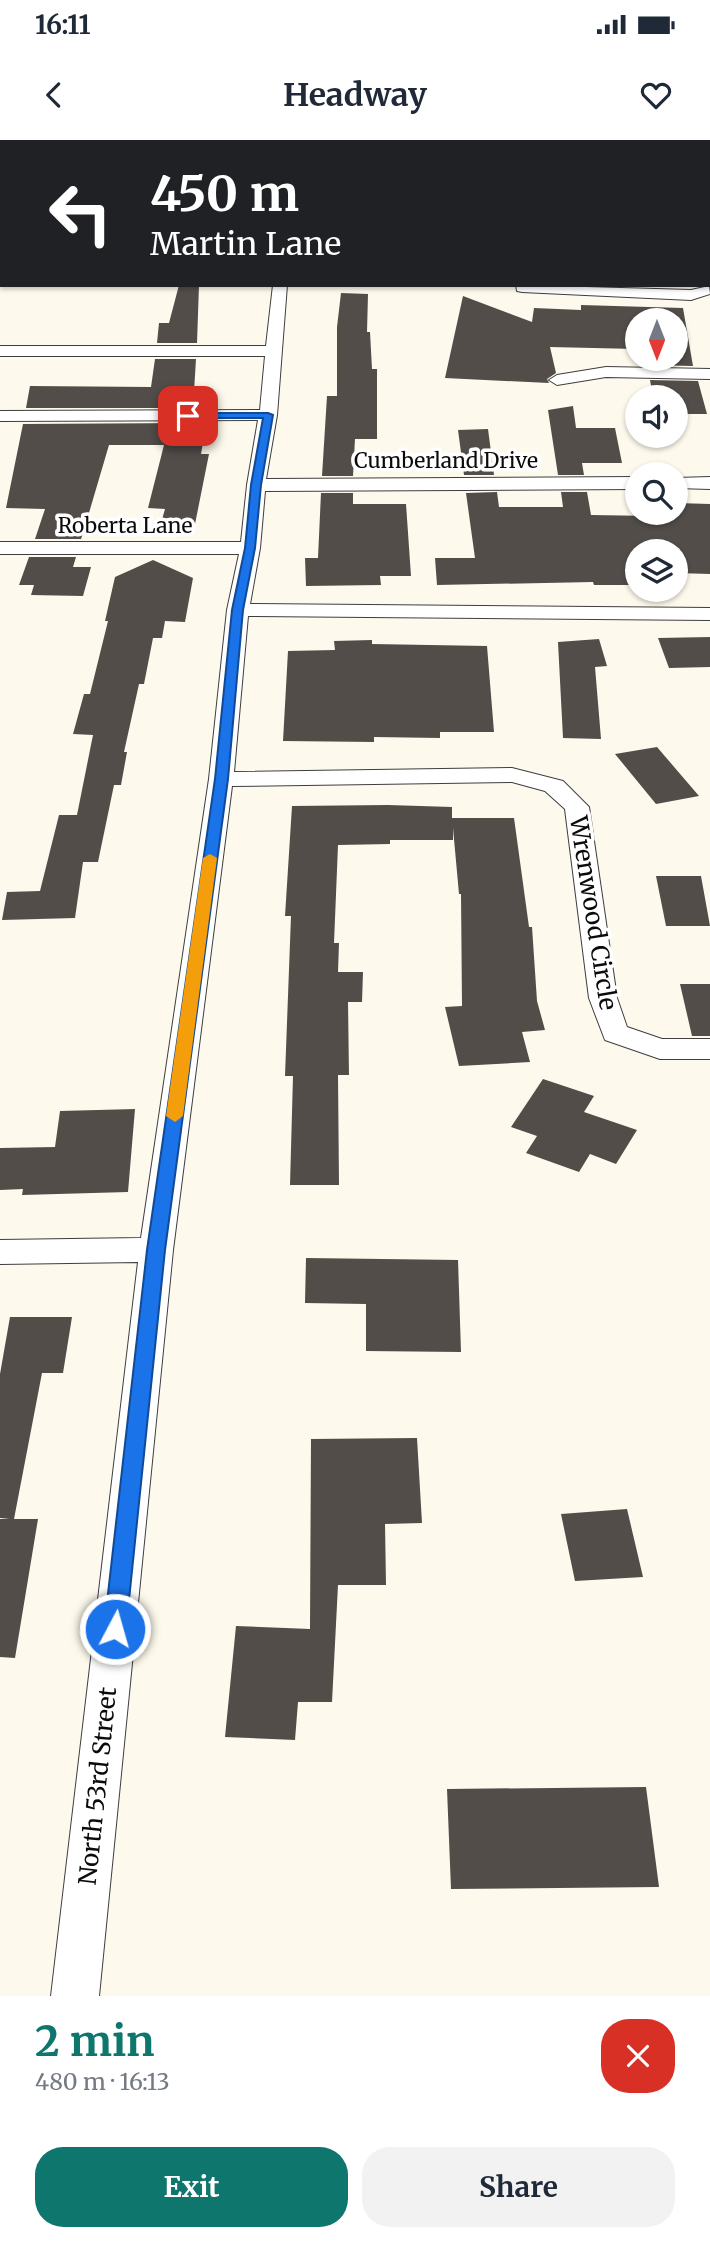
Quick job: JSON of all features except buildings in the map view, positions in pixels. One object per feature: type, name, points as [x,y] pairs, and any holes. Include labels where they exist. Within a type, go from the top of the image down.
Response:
[{"type":"street","name":"North 53rd Street","points":[[75,1996],[156,1250],[221,779],[238,610],[250,548],[256,485],[268,415],[280,287]]},
{"type":"street","points":[[521,287],[535,294],[559,296],[691,295],[709,290]]},
{"type":"street","points":[[0,351],[273,351]]},
{"type":"street","points":[[556,380],[606,372],[710,374]]},
{"type":"street","points":[[0,416],[268,415]]},
{"type":"street","name":"Cumberland Drive","points":[[256,485],[625,483]]},
{"type":"street","points":[[688,483],[710,483]]},
{"type":"street","name":"Roberta Lane","points":[[0,548],[250,548]]},
{"type":"street","points":[[238,610],[710,614]]},
{"type":"street","name":"Wrenwood Circle","points":[[221,779],[512,775],[554,786],[577,807],[603,998],[615,1032],[660,1049],[710,1049]]},
{"type":"street","points":[[0,1252],[156,1250]]},
{"type":"slow traffic","points":[[175,1116],[210,858]]},
{"type":"route","points":[[115,1629],[156,1250],[221,779],[238,610],[250,548],[256,485],[268,415],[188,416]]}]
